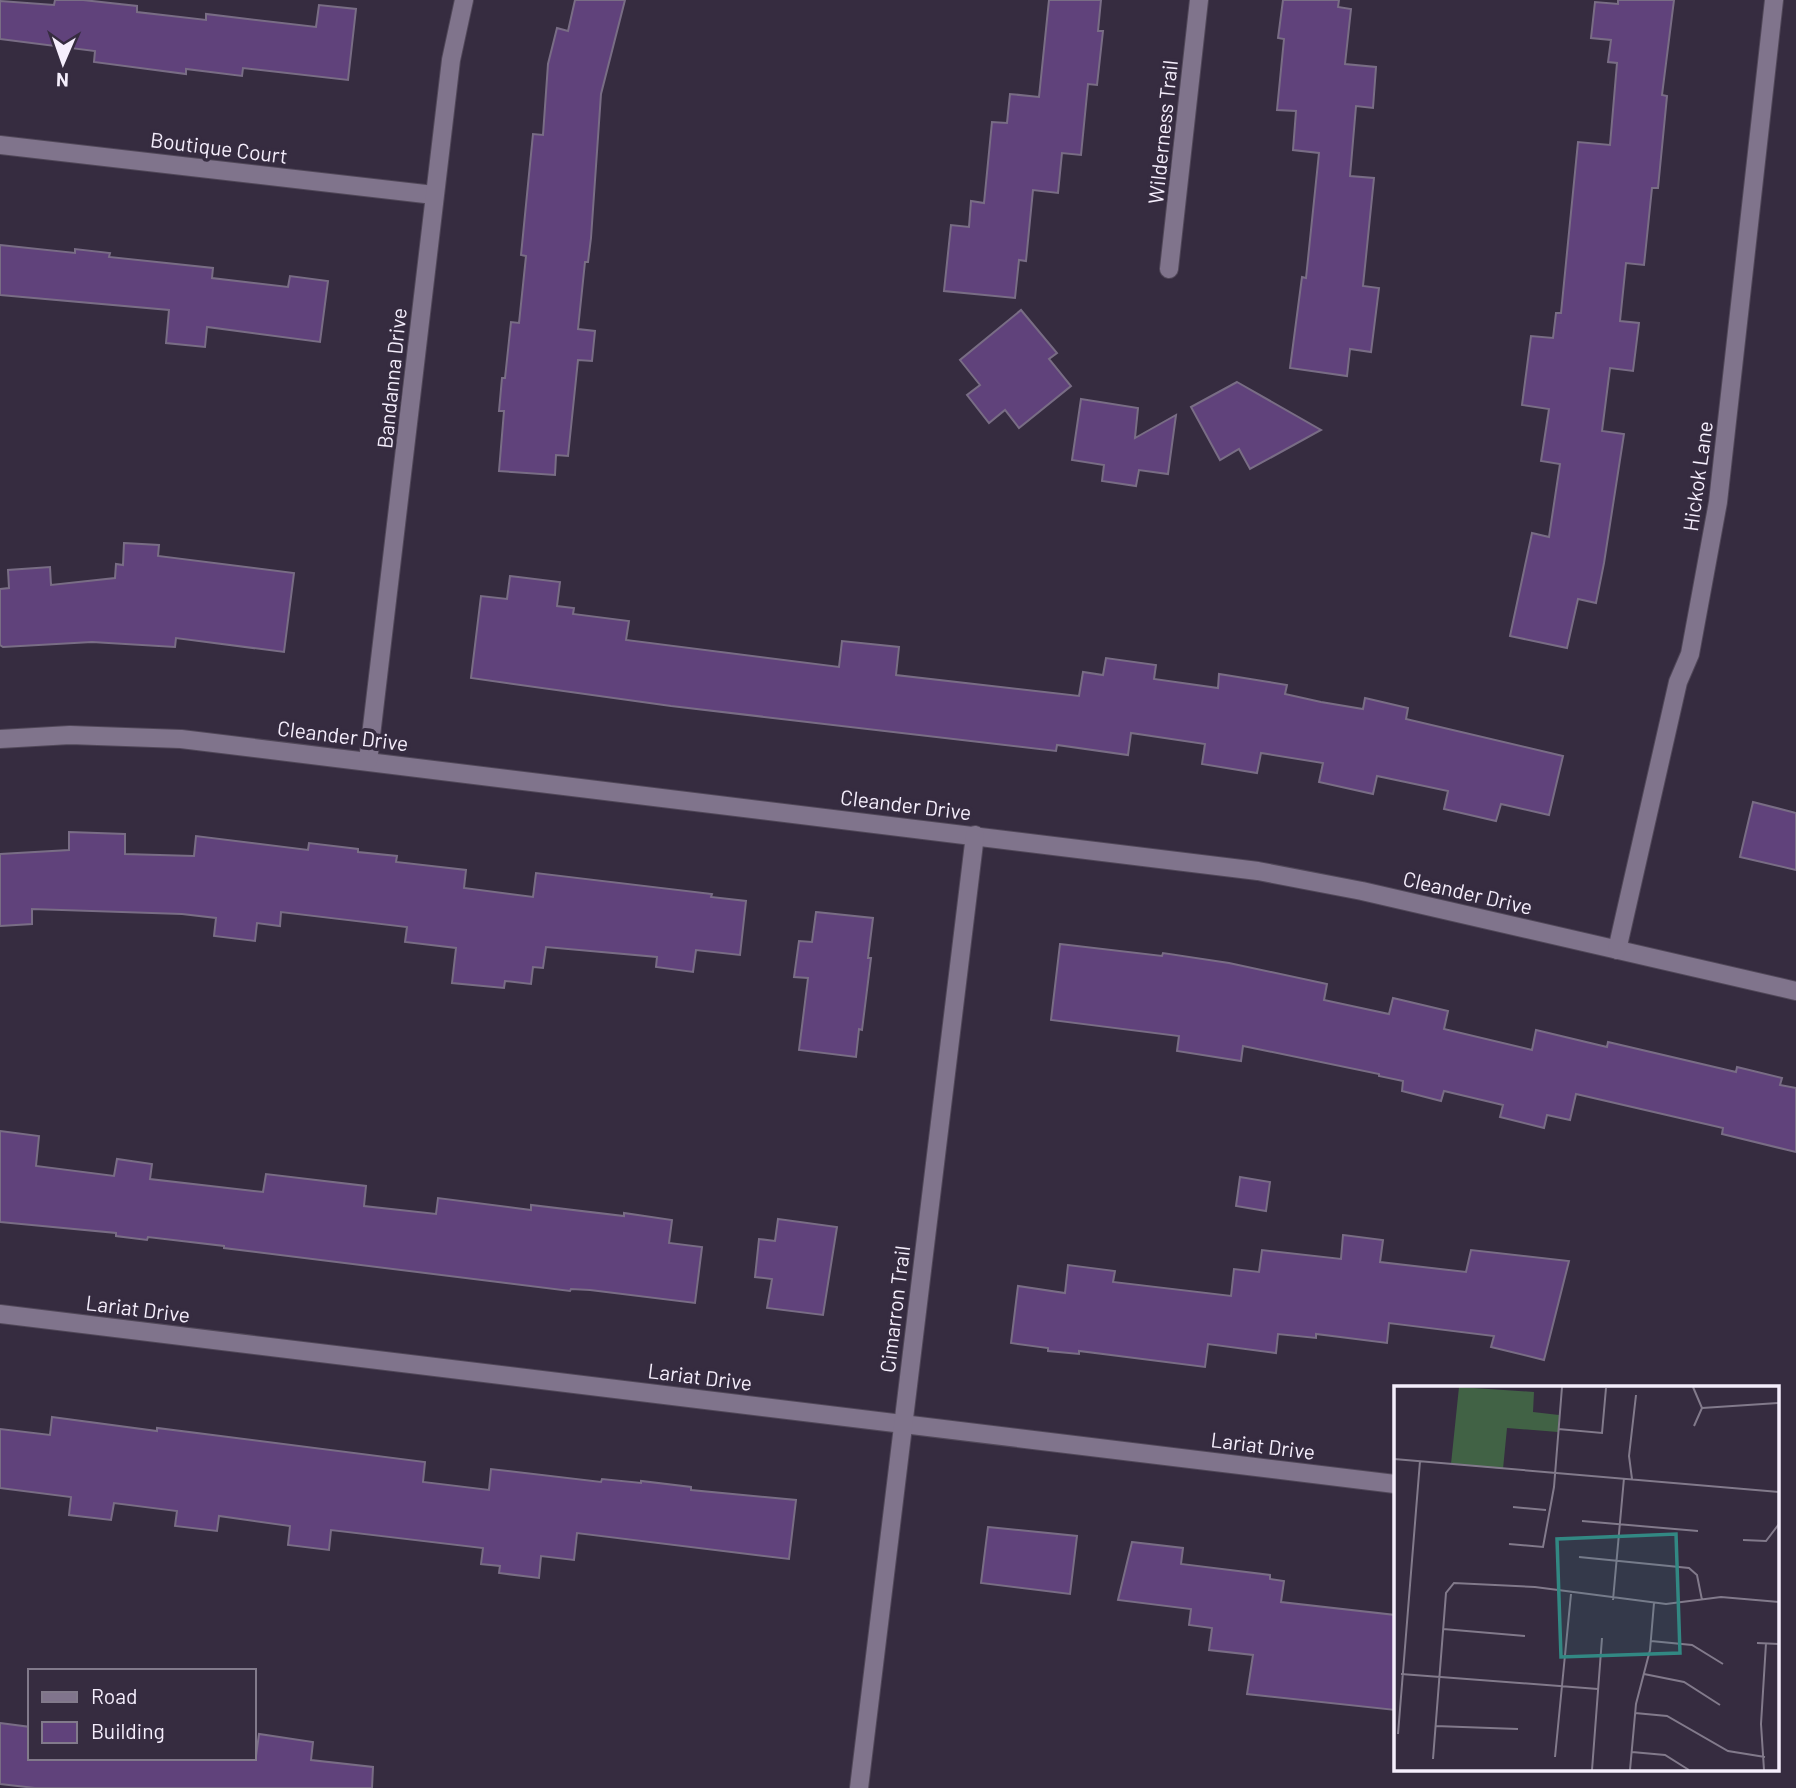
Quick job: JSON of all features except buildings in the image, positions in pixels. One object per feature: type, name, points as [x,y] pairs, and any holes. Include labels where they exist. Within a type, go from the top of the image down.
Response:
[{"type":"street","name":"Bandanna Drive","points":[[368,761],[451,60],[464,0]]},
{"type":"street","name":"Wilderness Trail","points":[[1169,269],[1199,0]]},
{"type":"street","name":"Hickok Lane","points":[[1617,950],[1678,682],[1690,654],[1718,502],[1774,0]]},
{"type":"street","name":"Boutique Court","points":[[0,145],[434,195]]},
{"type":"street","name":"Cleander Drive","points":[[0,739],[70,735],[181,739],[1258,871],[1362,891],[1796,991]]},
{"type":"street","name":"Cimarron Trail","points":[[859,1788],[975,835]]},
{"type":"street","name":"Lariat Drive","points":[[0,1314],[1394,1484]]}]
